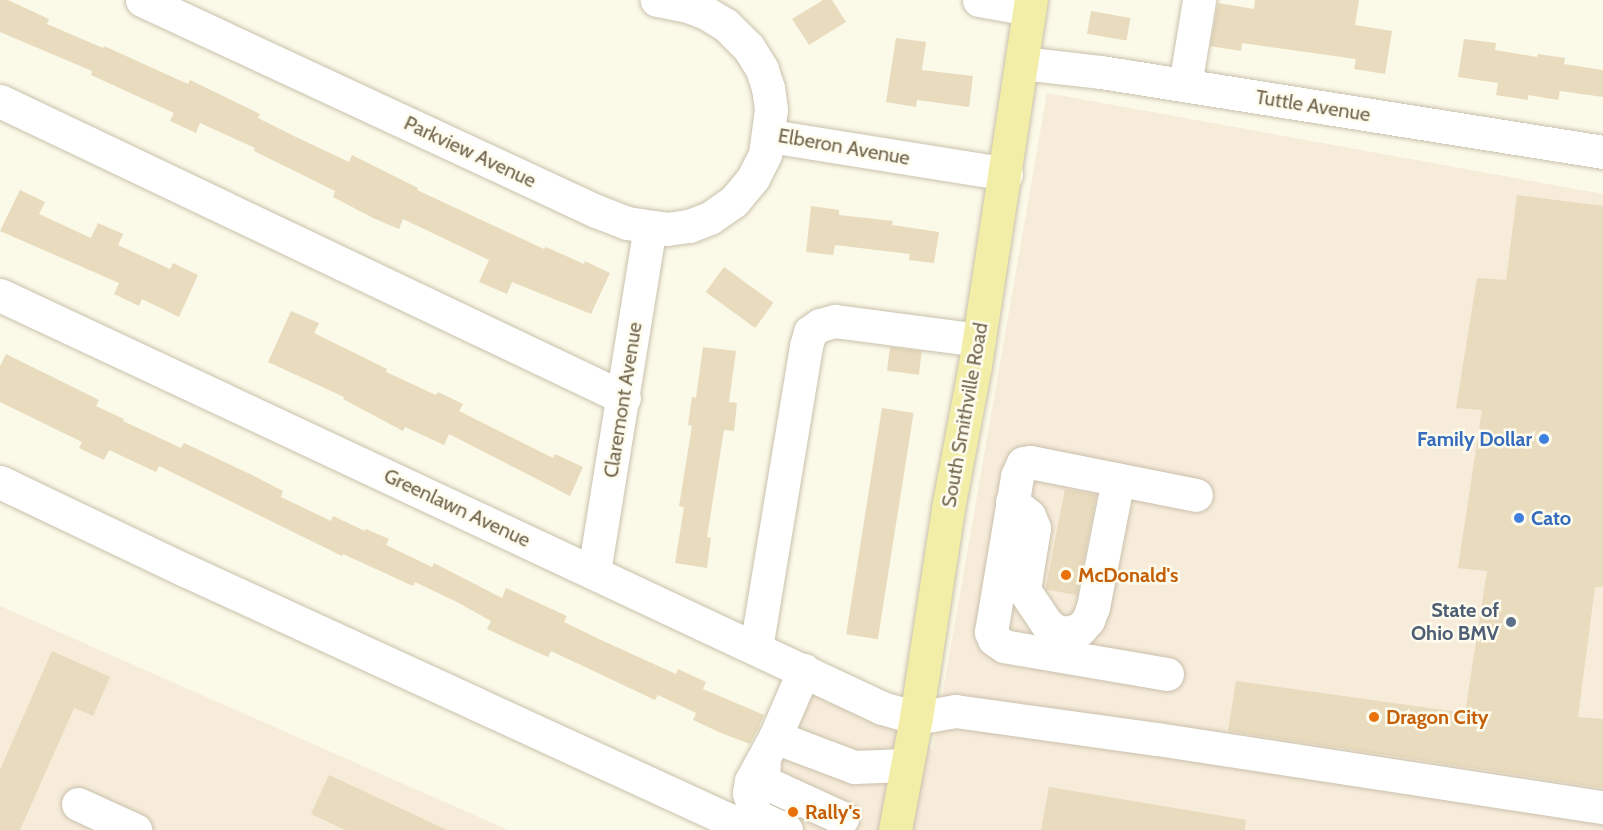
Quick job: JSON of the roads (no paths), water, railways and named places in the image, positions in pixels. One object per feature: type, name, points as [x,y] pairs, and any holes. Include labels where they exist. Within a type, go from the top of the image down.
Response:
[{"type":"main road","name":"South Smithville Road","points":[[895,830],[916,718],[948,508],[979,340],[1030,5]]},
{"type":"street","name":"Parkview Avenue","points":[[142,0],[596,211],[627,223],[650,228],[689,226],[710,218],[734,201],[753,178],[765,154],[770,136]]},
{"type":"street","points":[[979,0],[1030,5]]},
{"type":"street","points":[[1185,85],[1199,0]]},
{"type":"street","name":"Elberon Avenue","points":[[678,2],[726,25],[748,47],[762,69],[768,88],[771,110],[770,136],[1006,174]]},
{"type":"street","name":"Tuttle Avenue","points":[[1022,63],[1185,85],[1603,152]]},
{"type":"street","points":[[0,101],[624,398]]},
{"type":"street","name":"Claremont Avenue","points":[[594,572],[650,228]]},
{"type":"street","name":"Greenlawn Avenue","points":[[0,295],[882,708],[916,718]]},
{"type":"street","points":[[756,648],[810,332],[820,325],[835,321],[979,340]]},
{"type":"street","points":[[1167,674],[1004,646],[994,639],[991,632],[1012,502],[1017,476],[1023,463],[1196,495]]},
{"type":"street","points":[[1012,502],[1029,516],[1034,528],[1024,590],[1046,623],[1054,630],[1066,633],[1080,630],[1088,620],[1099,583],[1118,479]]},
{"type":"street","points":[[0,482],[187,571],[751,830]]},
{"type":"street","points":[[1099,583],[1107,604],[1100,662]]},
{"type":"street","points":[[786,830],[760,818],[752,805],[751,781],[769,748],[804,670]]},
{"type":"street","points":[[916,718],[955,711],[1157,739],[1603,807]]},
{"type":"street","points":[[769,748],[854,767],[906,765]]},
{"type":"street","points":[[769,748],[763,777],[766,783],[842,824],[854,767]]},
{"type":"street","points":[[78,804],[135,830]]},
{"type":"place","name":"Family Dollar","points":[[1544,439]]},
{"type":"place","name":"Cato","points":[[1519,518]]},
{"type":"place","name":"McDonald's","points":[[1066,575]]},
{"type":"place","name":"State of Ohio BMV","points":[[1511,622]]},
{"type":"place","name":"Dragon City","points":[[1374,717]]},
{"type":"place","name":"Rally's","points":[[793,812]]}]
